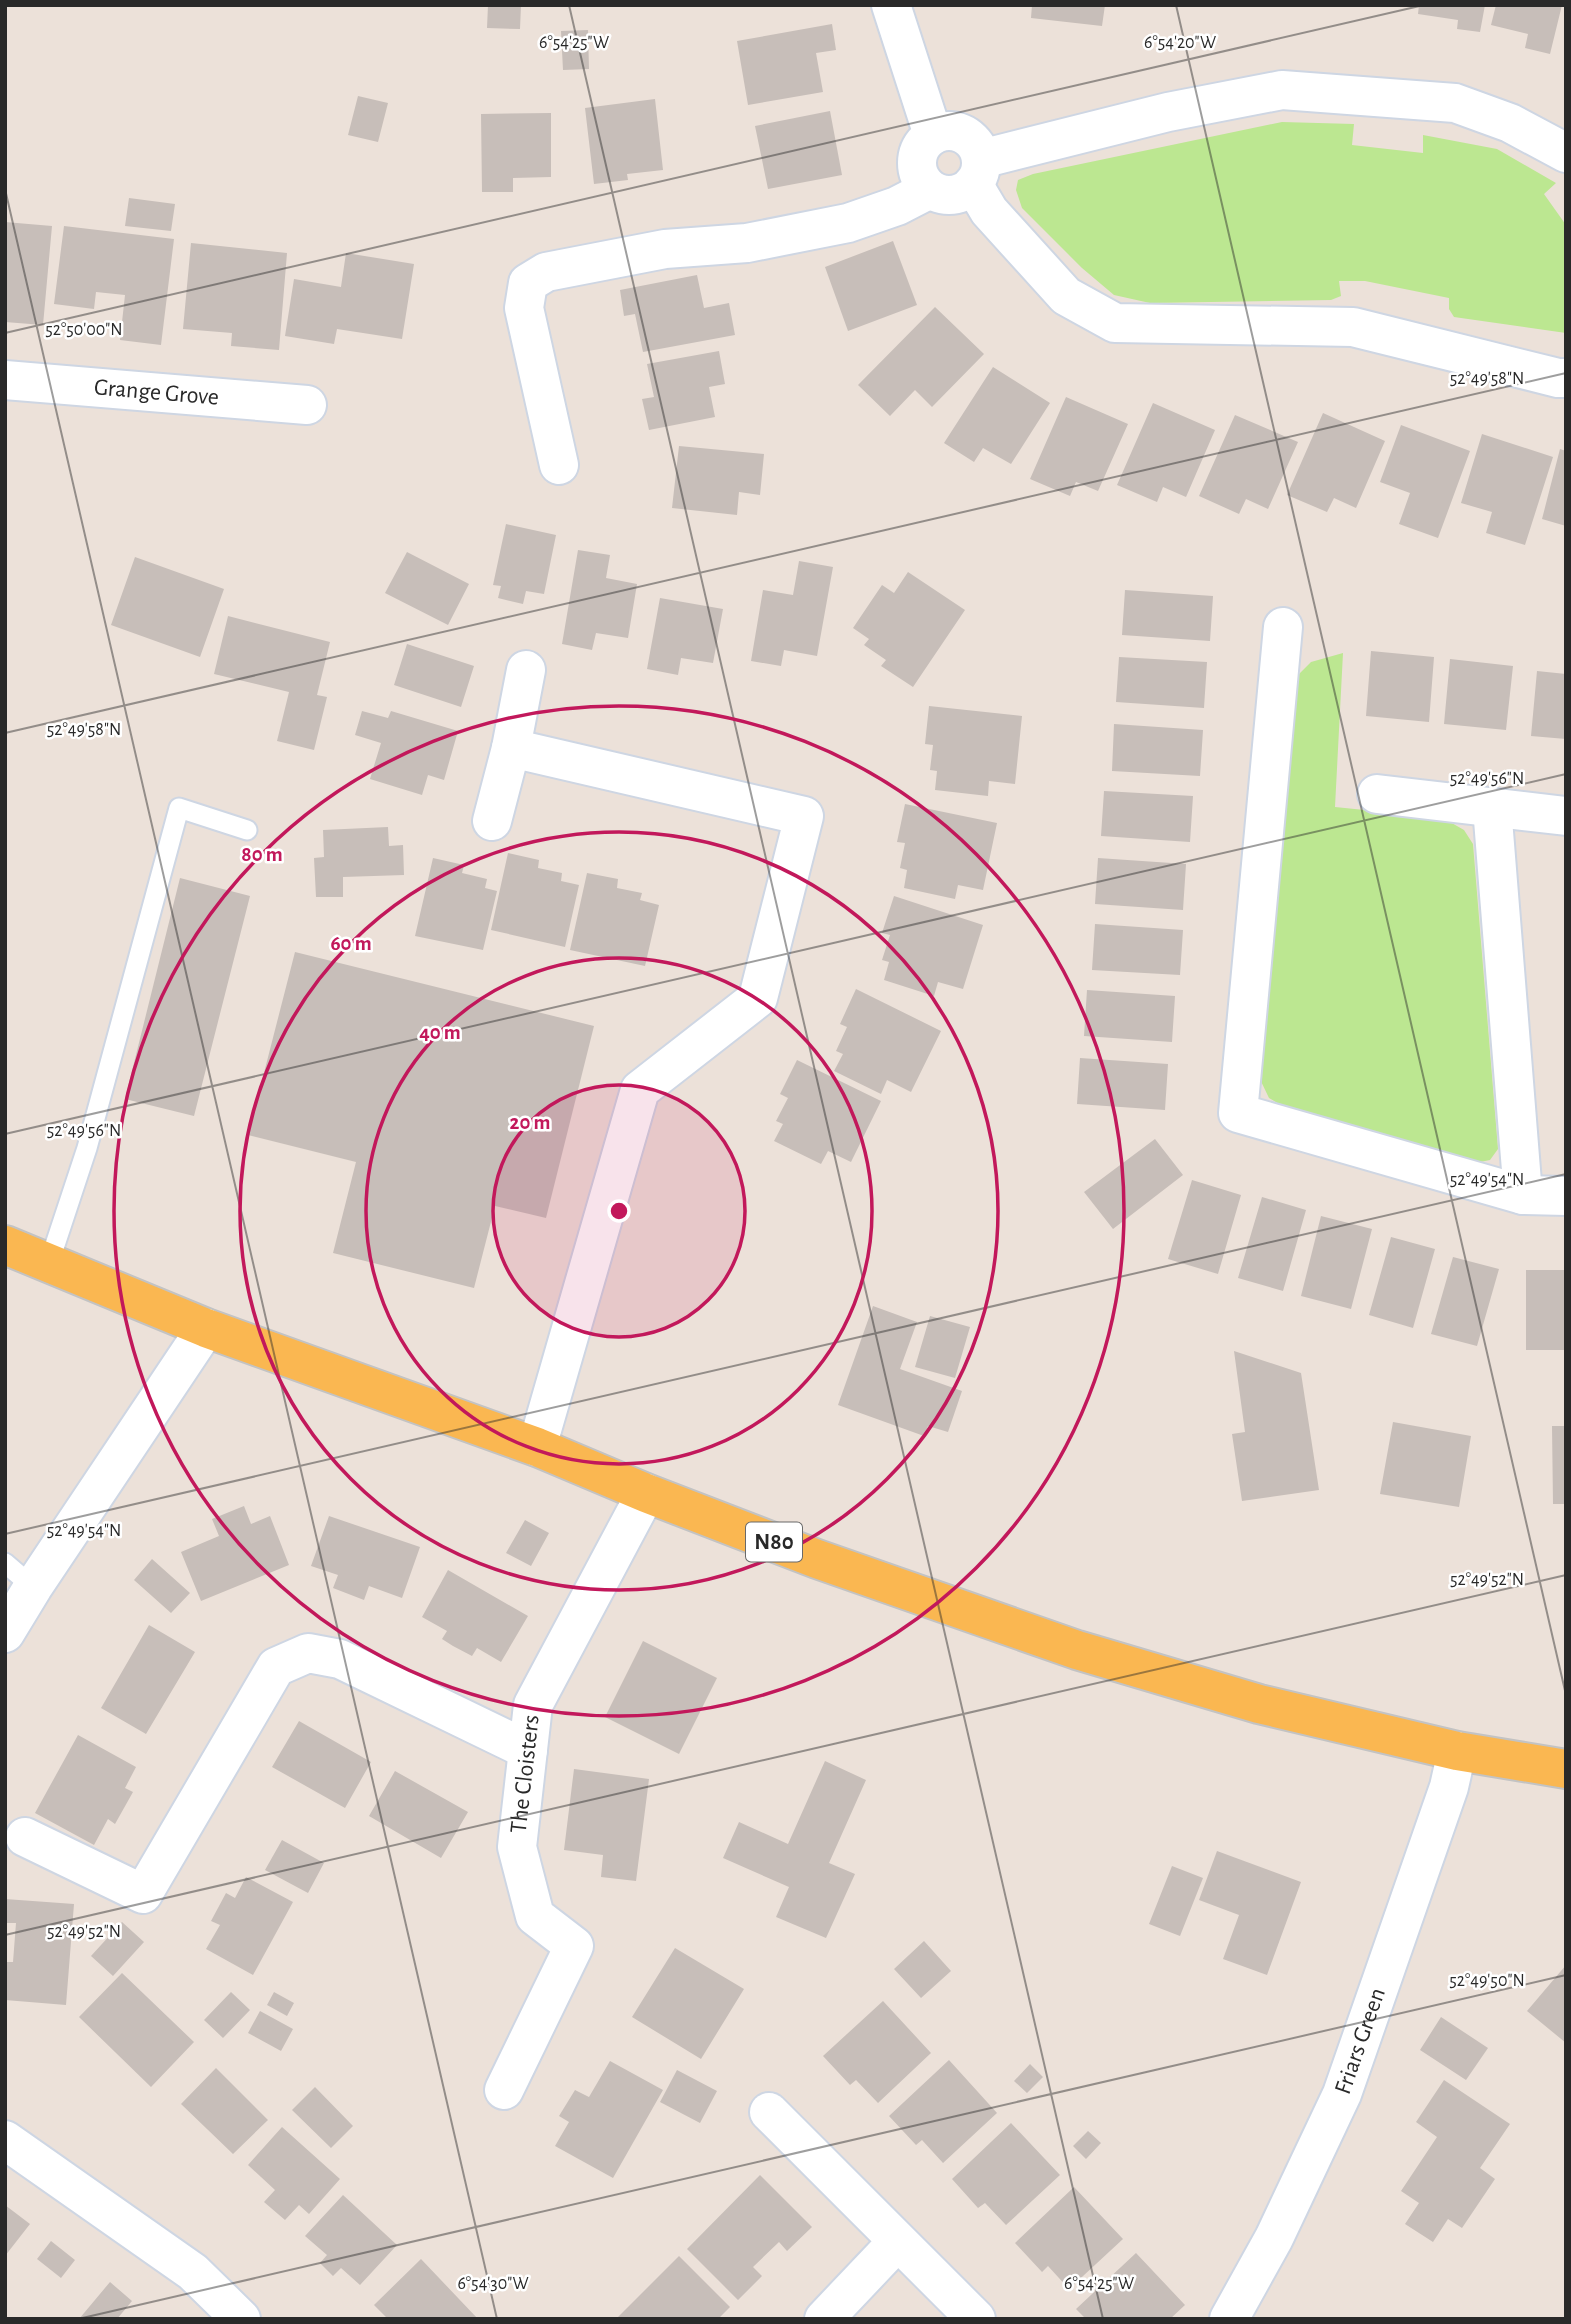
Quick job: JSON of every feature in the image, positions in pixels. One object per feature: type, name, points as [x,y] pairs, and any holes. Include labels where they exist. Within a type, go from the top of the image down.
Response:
[{"type":"main road","name":"N80","points":[[5,1245],[206,1328],[537,1447],[646,1493],[817,1559],[1077,1650],[1259,1704],[1457,1751],[1566,1769]]},
{"type":"street","points":[[891,5],[933,135]]},
{"type":"street","points":[[1566,153],[1510,123],[1455,103],[1282,89],[1168,111],[977,172],[964,191],[950,195],[930,189],[918,172],[917,162],[919,151],[933,135],[953,131],[972,140],[978,149],[977,172],[989,211],[1066,296],[1115,323],[1353,327],[1566,378]]},
{"type":"street","points":[[559,465],[524,308],[528,283],[546,272],[666,249],[747,243],[848,223],[897,206],[930,189]]},
{"type":"street","name":"Grange Grove","points":[[5,380],[307,405]]},
{"type":"street","points":[[1283,627],[1238,1113],[1522,1195],[1566,1196]]},
{"type":"street","points":[[492,821],[511,748],[526,670]]},
{"type":"street","points":[[511,748],[804,816],[758,998],[640,1090],[537,1447]]},
{"type":"street","points":[[1377,794],[1566,816]]},
{"type":"street","points":[[1492,807],[1522,1195]]},
{"type":"street","points":[[5,1633],[19,1575],[206,1328]]},
{"type":"street","name":"The Cloisters","points":[[504,2090],[574,1946],[535,1916],[517,1847],[533,1705],[646,1493]]},
{"type":"street","points":[[25,1837],[143,1894],[276,1667],[308,1653],[340,1659],[528,1750]]},
{"type":"street","name":"Friars Green","points":[[1229,2319],[1274,2238],[1342,2094],[1445,1800],[1457,1751]]},
{"type":"street","points":[[769,2112],[976,2319]]},
{"type":"street","points":[[5,2140],[193,2272],[241,2319]]},
{"type":"street","points":[[824,2319],[897,2242]]},
{"type":"lane","points":[[49,1263],[87,1149],[179,808],[247,830]]},
{"type":"green space","points":[[1282,122],[1354,124],[1352,145],[1423,153],[1423,135],[1497,149],[1556,183],[1544,194],[1566,225],[1566,333],[1454,317],[1449,309],[1449,298],[1365,281],[1339,281],[1341,296],[1331,300],[1150,303],[1114,295],[1082,268],[1022,208],[1016,190],[1018,180],[1033,174]]},
{"type":"green space","points":[[1343,653],[1335,807],[1443,818],[1464,830],[1473,844],[1498,1149],[1490,1160],[1470,1164],[1292,1112],[1269,1098],[1257,1073],[1284,778],[1299,674],[1311,662]]},
{"type":"building","points":[[488,5],[521,5],[520,29],[487,28]]},
{"type":"building","points":[[1032,5],[1105,5],[1102,26],[1031,18]]},
{"type":"building","points":[[1419,5],[1485,5],[1480,32],[1457,29],[1458,20],[1418,14]]},
{"type":"building","points":[[1496,5],[1562,5],[1550,54],[1525,48],[1528,34],[1491,25]]},
{"type":"building","points":[[832,24],[836,50],[816,53],[823,92],[748,105],[737,41]]},
{"type":"building","points":[[588,30],[589,69],[563,70],[561,31]]},
{"type":"building","points":[[358,96],[388,103],[378,142],[348,135]]},
{"type":"building","points":[[655,99],[663,170],[627,174],[628,180],[594,184],[585,108]]},
{"type":"building","points":[[830,111],[842,175],[768,189],[755,126]]},
{"type":"building","points":[[551,113],[551,177],[513,178],[513,192],[482,192],[481,114]]},
{"type":"building","points":[[129,198],[175,204],[171,231],[125,226]]},
{"type":"building","points":[[5,222],[52,226],[43,325],[5,322]]},
{"type":"building","points":[[64,226],[174,239],[161,345],[120,340],[125,295],[96,292],[94,309],[54,304]]},
{"type":"building","points":[[893,241],[917,305],[848,331],[825,267]]},
{"type":"building","points":[[191,243],[287,253],[279,350],[231,346],[232,333],[183,329]]},
{"type":"building","points":[[346,253],[414,264],[402,339],[337,329],[334,344],[285,336],[294,279],[341,287]]},
{"type":"building","points":[[697,275],[704,308],[729,303],[735,335],[643,352],[635,314],[624,316],[620,290]]},
{"type":"building","points":[[935,307],[984,354],[932,407],[915,390],[890,416],[858,385]]},
{"type":"building","points":[[719,351],[725,384],[709,387],[715,417],[649,430],[642,399],[654,397],[647,364]]},
{"type":"building","points":[[993,367],[1050,403],[1011,464],[983,448],[974,462],[944,443]]},
{"type":"building","points":[[1066,397],[1128,424],[1098,491],[1076,482],[1070,496],[1030,479]]},
{"type":"building","points":[[1153,403],[1215,430],[1186,497],[1163,487],[1157,502],[1117,485]]},
{"type":"building","points":[[1323,413],[1385,441],[1356,508],[1334,498],[1327,512],[1287,495]]},
{"type":"building","points":[[1235,415],[1298,442],[1268,509],[1246,499],[1239,514],[1199,496]]},
{"type":"building","points":[[1401,425],[1470,451],[1438,538],[1399,524],[1410,493],[1380,482]]},
{"type":"building","points":[[1482,434],[1553,457],[1525,545],[1486,533],[1492,512],[1461,503]]},
{"type":"building","points":[[679,446],[764,454],[760,495],[739,492],[737,515],[672,508]]},
{"type":"building","points":[[1560,449],[1566,451],[1566,526],[1542,519]]},
{"type":"building","points":[[506,524],[556,535],[544,594],[526,591],[523,604],[498,598],[501,586],[493,585]]},
{"type":"building","points":[[578,550],[610,555],[606,578],[637,584],[628,638],[596,633],[592,650],[562,644]]},
{"type":"building","points":[[407,552],[469,584],[448,625],[385,593]]},
{"type":"building","points":[[135,557],[224,589],[200,657],[111,625]]},
{"type":"building","points":[[799,561],[833,567],[817,656],[784,650],[781,666],[751,661],[763,590],[793,595]]},
{"type":"building","points":[[908,572],[965,610],[913,687],[881,666],[886,660],[864,645],[869,639],[853,628],[882,585],[894,593]]},
{"type":"building","points":[[1125,590],[1213,596],[1210,641],[1122,635]]},
{"type":"building","points":[[660,598],[723,609],[713,663],[681,658],[678,675],[647,669]]},
{"type":"building","points":[[228,616],[330,642],[317,695],[327,697],[314,750],[277,741],[289,692],[214,674]]},
{"type":"building","points":[[407,644],[474,666],[461,707],[394,685]]},
{"type":"building","points":[[1371,651],[1434,657],[1429,722],[1366,716]]},
{"type":"building","points":[[1119,657],[1207,662],[1204,708],[1116,702]]},
{"type":"building","points":[[1450,659],[1513,666],[1506,730],[1444,724]]},
{"type":"building","points":[[1537,671],[1566,674],[1566,739],[1531,736]]},
{"type":"building","points":[[929,706],[1022,716],[1015,784],[989,781],[988,796],[935,790],[937,771],[930,770],[933,745],[925,744]]},
{"type":"building","points":[[362,711],[388,718],[391,711],[458,731],[444,780],[428,775],[422,795],[370,779],[381,743],[355,735]]},
{"type":"building","points":[[1114,724],[1203,730],[1200,776],[1112,771]]},
{"type":"building","points":[[1104,791],[1193,796],[1190,842],[1101,836]]},
{"type":"building","points":[[905,804],[997,823],[983,890],[958,885],[955,899],[904,888],[907,870],[900,868],[905,843],[897,842]]},
{"type":"building","points":[[388,827],[389,846],[403,845],[404,875],[343,877],[343,897],[316,897],[314,858],[324,857],[323,830]]},
{"type":"building","points":[[508,853],[539,860],[538,868],[562,873],[561,881],[579,885],[565,947],[491,930]]},
{"type":"building","points":[[433,858],[464,865],[462,873],[487,879],[485,888],[497,891],[483,950],[415,936]]},
{"type":"building","points":[[1098,858],[1186,864],[1183,910],[1095,904]]},
{"type":"building","points":[[587,873],[618,879],[617,888],[642,893],[640,900],[659,905],[645,966],[570,950]]},
{"type":"building","points":[[180,878],[250,896],[194,1116],[125,1099]]},
{"type":"building","points":[[894,896],[983,925],[963,989],[938,982],[934,996],[884,980],[889,962],[882,960],[890,935],[882,933]]},
{"type":"building","points":[[1095,924],[1183,930],[1180,975],[1092,970]]},
{"type":"building","points":[[295,952],[594,1026],[546,1218],[495,1206],[474,1288],[333,1253],[356,1162],[248,1135]]},
{"type":"building","points":[[856,989],[941,1031],[911,1092],[887,1080],[881,1094],[834,1071],[843,1054],[836,1051],[847,1027],[840,1024]]},
{"type":"building","points":[[1087,990],[1175,996],[1172,1042],[1084,1036]]},
{"type":"building","points":[[1080,1058],[1168,1064],[1165,1110],[1077,1104]]},
{"type":"building","points":[[797,1060],[881,1101],[851,1162],[828,1151],[821,1164],[774,1141],[783,1124],[776,1121],[788,1098],[780,1094]]},
{"type":"building","points":[[1155,1139],[1183,1175],[1113,1229],[1084,1192]]},
{"type":"building","points":[[1192,1180],[1241,1195],[1218,1274],[1168,1259]]},
{"type":"building","points":[[1262,1197],[1306,1210],[1283,1291],[1238,1278]]},
{"type":"building","points":[[1321,1216],[1372,1229],[1351,1309],[1301,1296]]},
{"type":"building","points":[[1391,1237],[1435,1249],[1413,1328],[1369,1315]]},
{"type":"building","points":[[1453,1257],[1499,1269],[1477,1346],[1431,1334]]},
{"type":"building","points":[[1526,1270],[1566,1270],[1566,1350],[1526,1350]]},
{"type":"building","points":[[873,1306],[917,1322],[900,1369],[962,1391],[948,1432],[928,1426],[924,1436],[838,1405]]},
{"type":"building","points":[[930,1316],[970,1327],[955,1378],[915,1367]]},
{"type":"building","points":[[1234,1351],[1301,1373],[1319,1490],[1242,1501],[1232,1434],[1245,1432]]},
{"type":"building","points":[[1393,1422],[1471,1436],[1459,1507],[1380,1494]]},
{"type":"building","points":[[1552,1426],[1566,1426],[1566,1504],[1553,1504]]},
{"type":"building","points":[[244,1506],[251,1524],[270,1516],[289,1565],[201,1601],[181,1552],[219,1536],[212,1519]]},
{"type":"building","points":[[329,1516],[420,1547],[402,1598],[369,1586],[364,1600],[333,1588],[338,1575],[311,1566]]},
{"type":"building","points":[[525,1520],[549,1533],[531,1566],[506,1553]]},
{"type":"building","points":[[152,1559],[190,1593],[171,1613],[134,1580]]},
{"type":"building","points":[[448,1570],[528,1616],[501,1662],[477,1648],[472,1656],[453,1646],[442,1639],[447,1631],[422,1617]]},
{"type":"building","points":[[149,1625],[195,1652],[146,1734],[101,1708]]},
{"type":"building","points":[[643,1641],[717,1678],[679,1754],[605,1717]]},
{"type":"building","points":[[299,1721],[371,1762],[345,1808],[272,1767]]},
{"type":"building","points":[[78,1735],[136,1767],[125,1788],[133,1792],[115,1824],[108,1819],[94,1845],[35,1813]]},
{"type":"building","points":[[825,1761],[866,1780],[829,1863],[855,1874],[826,1938],[776,1917],[789,1887],[723,1858],[739,1822],[788,1844]]},
{"type":"building","points":[[574,1769],[649,1779],[636,1881],[601,1877],[603,1855],[564,1850]]},
{"type":"building","points":[[395,1771],[468,1812],[441,1858],[369,1816]]},
{"type":"building","points":[[282,1840],[324,1863],[308,1893],[265,1870]]},
{"type":"building","points":[[1217,1851],[1301,1882],[1267,1975],[1223,1959],[1239,1915],[1199,1900]]},
{"type":"building","points":[[1172,1866],[1203,1878],[1180,1936],[1149,1924]]},
{"type":"building","points":[[246,1877],[293,1902],[253,1975],[206,1949],[220,1925],[211,1921],[226,1893],[235,1898]]},
{"type":"building","points":[[5,1899],[74,1904],[66,2005],[5,2000],[5,1962],[13,1962],[16,1923],[5,1923]]},
{"type":"building","points":[[122,1922],[144,1942],[113,1976],[91,1956]]},
{"type":"building","points":[[924,1941],[951,1971],[921,1998],[894,1969]]},
{"type":"building","points":[[675,1948],[744,1989],[701,2059],[632,2017]]},
{"type":"building","points":[[1566,1965],[1566,2043],[1527,2011]]},
{"type":"building","points":[[122,1973],[194,2042],[151,2087],[79,2017]]},
{"type":"building","points":[[231,1992],[250,2010],[223,2038],[204,2020]]},
{"type":"building","points":[[274,1992],[294,2003],[287,2016],[267,2005]]},
{"type":"building","points":[[883,2001],[931,2053],[878,2103],[856,2080],[850,2085],[823,2056]]},
{"type":"building","points":[[260,2011],[293,2029],[281,2051],[248,2033]]},
{"type":"building","points":[[1441,2017],[1488,2048],[1466,2080],[1420,2050]]},
{"type":"building","points":[[949,2060],[997,2113],[943,2163],[922,2140],[916,2145],[889,2116]]},
{"type":"building","points":[[610,2061],[663,2090],[613,2178],[555,2146],[569,2122],[559,2116],[575,2090],[589,2097]]},
{"type":"building","points":[[1030,2064],[1043,2077],[1027,2093],[1014,2081]]},
{"type":"building","points":[[216,2068],[268,2120],[233,2154],[181,2104]]},
{"type":"building","points":[[677,2070],[717,2091],[700,2123],[660,2102]]},
{"type":"building","points":[[1444,2080],[1510,2124],[1480,2168],[1495,2179],[1462,2228],[1448,2219],[1433,2242],[1405,2224],[1419,2203],[1401,2191],[1437,2137],[1416,2122]]},
{"type":"building","points":[[315,2087],[353,2126],[331,2148],[292,2110]]},
{"type":"building","points":[[1011,2123],[1060,2175],[1006,2225],[985,2203],[978,2208],[952,2179]]},
{"type":"building","points":[[282,2127],[340,2179],[309,2214],[299,2205],[285,2220],[264,2202],[275,2190],[248,2165]]},
{"type":"building","points":[[1088,2131],[1101,2143],[1086,2159],[1073,2146]]},
{"type":"building","points":[[760,2175],[812,2227],[787,2251],[779,2242],[753,2267],[762,2276],[738,2300],[687,2249]]},
{"type":"building","points":[[1074,2187],[1123,2239],[1069,2289],[1048,2266],[1042,2272],[1015,2243]]},
{"type":"building","points":[[343,2195],[397,2245],[360,2285],[341,2268],[333,2276],[320,2263],[327,2255],[305,2236]]},
{"type":"building","points":[[5,2205],[30,2224],[5,2256]]},
{"type":"building","points":[[51,2241],[75,2260],[61,2278],[37,2259]]},
{"type":"building","points":[[1136,2253],[1185,2305],[1170,2319],[1086,2319],[1076,2309]]},
{"type":"building","points":[[679,2256],[730,2307],[718,2319],[616,2319]]},
{"type":"building","points":[[421,2259],[478,2319],[388,2319],[374,2305]]},
{"type":"building","points":[[110,2282],[132,2301],[117,2319],[79,2319]]}]
